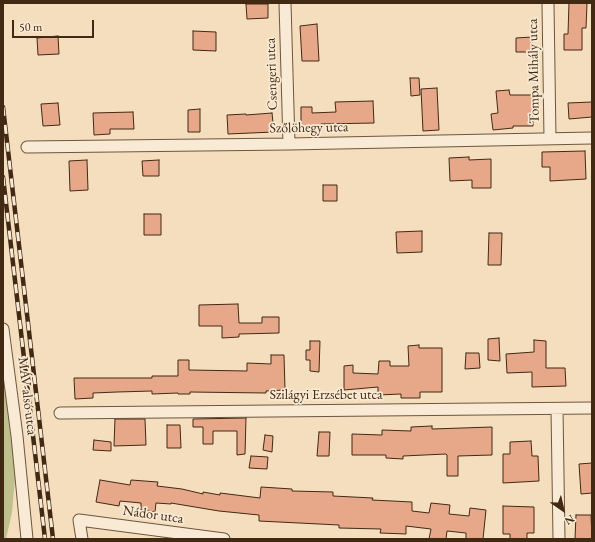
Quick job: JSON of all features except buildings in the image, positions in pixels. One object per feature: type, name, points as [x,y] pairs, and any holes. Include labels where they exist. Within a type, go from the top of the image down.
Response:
[{"type":"street","name":"Csengeri utca","points":[[285,3],[289,144]]},
{"type":"street","name":"Tompa Mihály utca","points":[[548,3],[550,139]]},
{"type":"street","name":"Szőlöhegy utca","points":[[27,147],[592,138]]},
{"type":"street","name":"MÁV-alsó utca","points":[[3,329],[17,436],[27,539]]},
{"type":"street","points":[[557,408],[559,539]]},
{"type":"street","name":"Szilágyi Erzsébet utca","points":[[60,412],[592,408]]},
{"type":"street","name":"Nádor utca","points":[[82,539],[79,520],[224,539]]},
{"type":"green space","points":[[3,329],[19,437],[12,512],[6,539],[3,539]]},
{"type":"railway","points":[[3,107],[53,539]]},
{"type":"railway","points":[[3,177],[45,539]]}]
